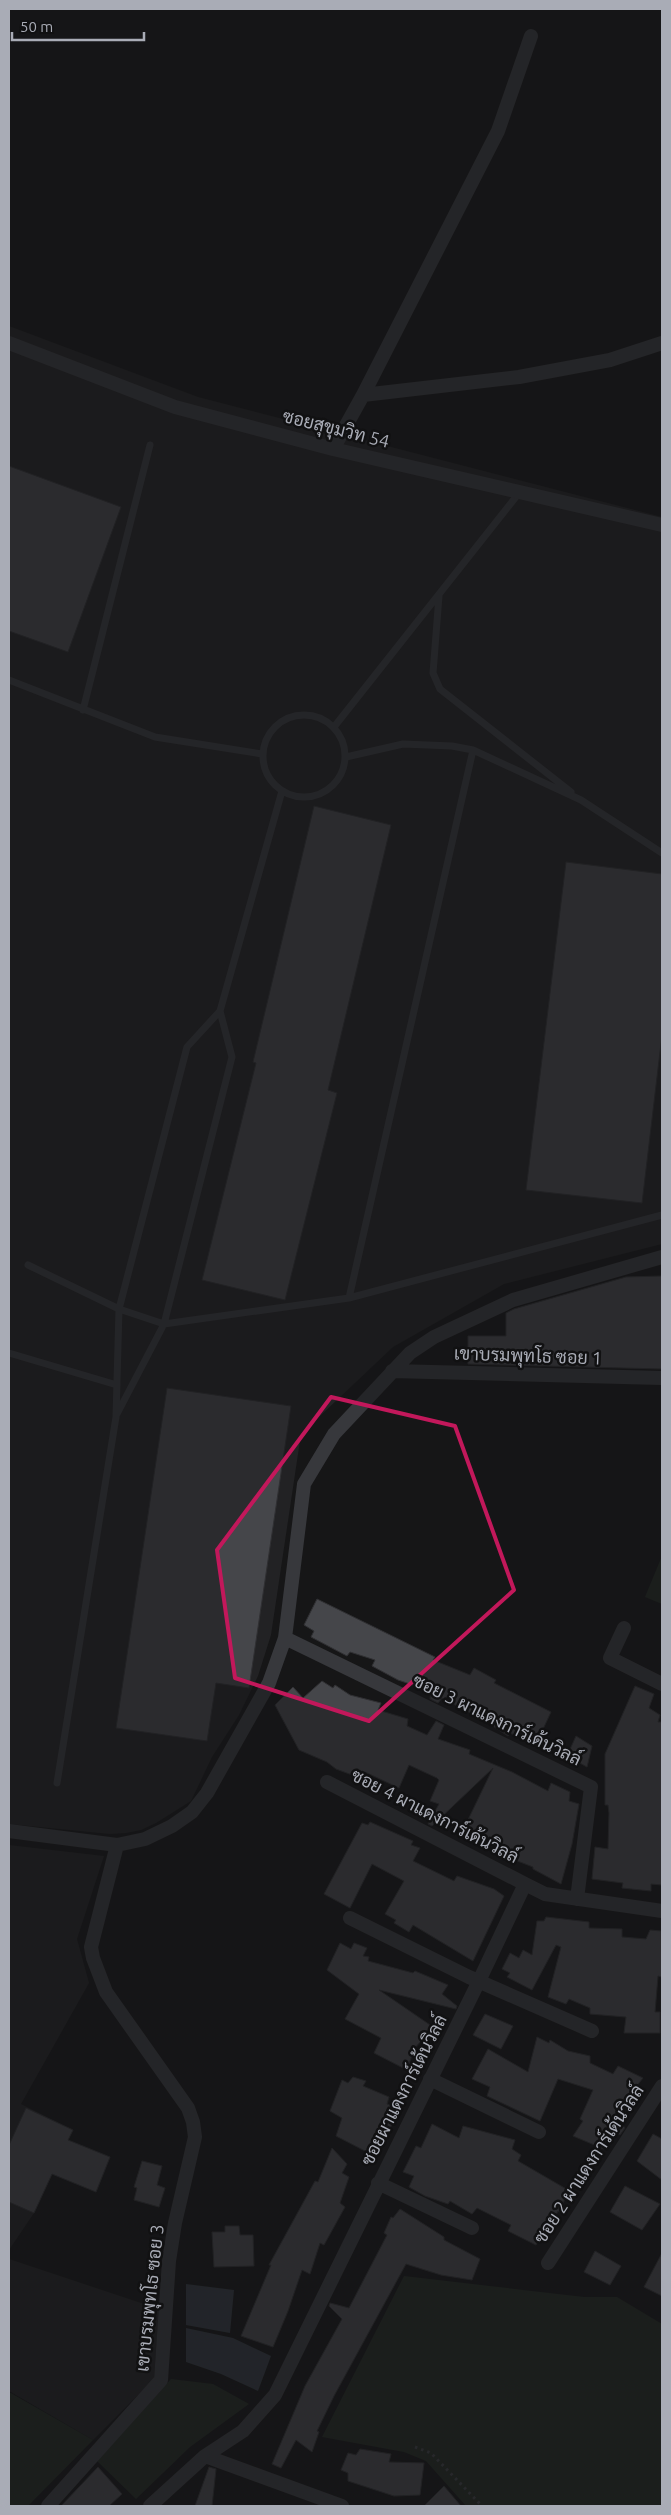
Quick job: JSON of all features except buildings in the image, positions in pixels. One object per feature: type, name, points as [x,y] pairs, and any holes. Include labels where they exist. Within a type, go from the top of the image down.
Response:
[{"type":"street","points":[[333,449],[363,395],[498,131],[531,36]]},
{"type":"street","name":"ซอยสุขุมวิท 54","points":[[9,343],[175,407],[333,449],[662,525]]},
{"type":"street","points":[[363,395],[519,377],[610,360],[662,343]]},
{"type":"street","points":[[9,1831],[117,1845],[145,1839],[172,1826],[192,1812],[207,1794],[269,1683],[285,1638],[304,1484],[334,1434],[410,1353],[434,1337],[505,1303],[662,1257]]},
{"type":"street","name":"เขาบรมพุทโธ ซอย 1","points":[[392,1371],[662,1378]]},
{"type":"street","points":[[624,1628],[610,1658],[662,1684]]},
{"type":"street","name":"ซอย 3 ผาแดงการ์เด้นวิลล์","points":[[285,1638],[591,1787],[577,1899]]},
{"type":"street","name":"ซอย 4 ผาแดงการ์เด้นวิลล์","points":[[327,1782],[524,1884]]},
{"type":"street","name":"เขาบรมพุทโธ ซอย 3","points":[[48,2506],[161,2380],[169,2261],[175,2223],[194,2137],[193,2122],[188,2108],[106,1992],[92,1958],[91,1947],[117,1845]]},
{"type":"street","points":[[524,1884],[545,1894],[662,1910]]},
{"type":"street","name":"ซอยผาแดงการ์เด้นวิลล์","points":[[150,2506],[205,2456],[243,2432],[275,2395],[479,1981],[524,1884]]},
{"type":"street","points":[[350,1918],[479,1981],[592,2031]]},
{"type":"street","points":[[430,2079],[539,2132]]},
{"type":"street","name":"ซอย 2 ผาแดงการ์เด้นวิลล์","points":[[548,2263],[662,2086]]},
{"type":"street","points":[[378,2183],[472,2228]]},
{"type":"street","points":[[205,2456],[342,2506]]},
{"type":"lane","points":[[83,710],[150,445]]},
{"type":"lane","points":[[334,727],[519,493]]},
{"type":"lane","points":[[439,595],[433,673],[440,689],[581,800],[662,853]]},
{"type":"lane","points":[[9,680],[83,710],[155,736],[262,754]]},
{"type":"lane","points":[[294,715],[316,716],[334,727],[345,746],[346,757],[339,778],[324,792],[302,797],[282,791],[267,775],[262,754],[264,744],[275,725],[294,715]]},
{"type":"lane","points":[[346,757],[403,744],[452,746],[473,750],[581,800]]},
{"type":"lane","points":[[349,1298],[473,750]]},
{"type":"lane","points":[[57,1783],[116,1417],[119,1309],[187,1047],[220,1011],[282,791]]},
{"type":"lane","points":[[116,1417],[164,1324],[232,1056],[220,1011]]},
{"type":"lane","points":[[28,1265],[119,1309],[164,1324],[349,1298],[662,1215]]},
{"type":"lane","points":[[9,1353],[117,1385]]},
{"type":"path","points":[[415,2447],[431,2453],[482,2506]]},
{"type":"highlighted area","points":[[331,1397],[455,1426],[514,1590],[369,1721],[235,1678],[217,1550]]},
{"type":"shaded area","points":[[9,326],[198,397],[662,517],[662,1244],[504,1284],[393,1347],[301,1434],[271,1635],[258,1676],[239,1715],[212,1757],[191,1801],[156,1823],[141,1830],[126,1833],[110,1834],[9,1824]]},
{"type":"shaded area","points":[[662,1556],[662,1604],[645,1597]]},
{"type":"shaded area","points":[[9,1845],[104,1856],[77,1939],[89,1983],[21,2104],[73,2130],[34,2213],[9,2250]]},
{"type":"shaded area","points":[[9,2259],[159,2309],[154,2379],[93,2440],[9,2391]]},
{"type":"shaded area","points":[[404,2276],[584,2297],[617,2297],[662,2324],[662,2506],[466,2506],[426,2461],[404,2452],[322,2437]]},
{"type":"shaded area","points":[[186,2284],[234,2290],[230,2333],[186,2325]]},
{"type":"shaded area","points":[[186,2328],[233,2338],[271,2356],[258,2391],[221,2374],[186,2362]]},
{"type":"shaded area","points":[[171,2379],[213,2384],[249,2404],[190,2447],[136,2499],[97,2461]]},
{"type":"shaded area","points":[[9,2392],[93,2440],[28,2506],[9,2506]]}]
